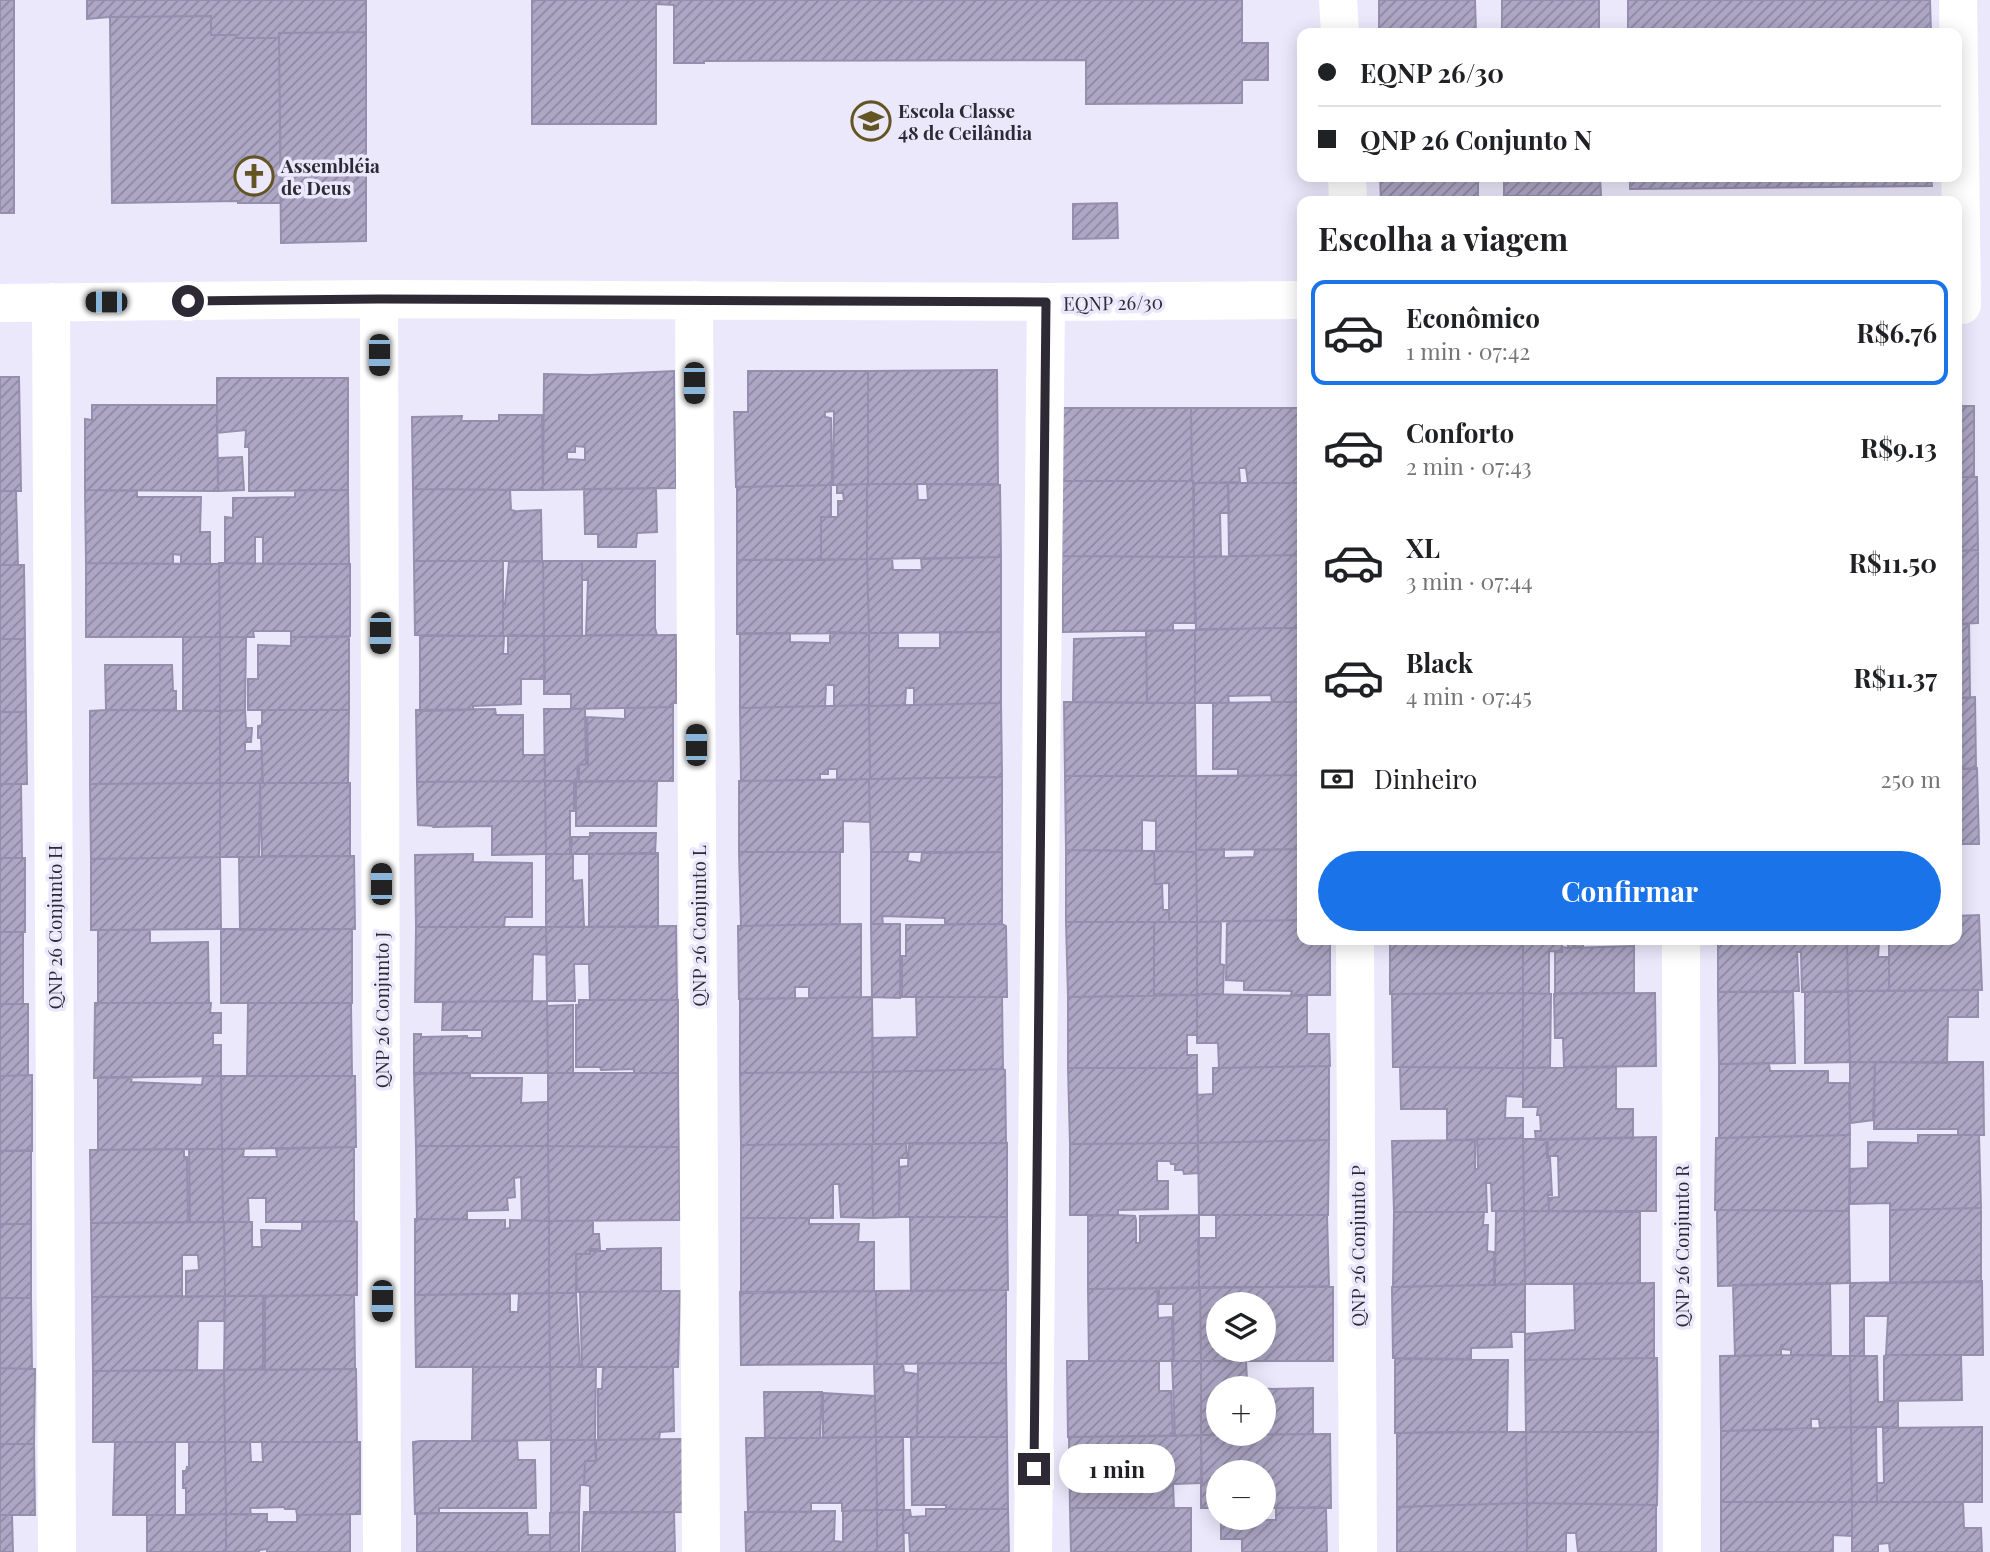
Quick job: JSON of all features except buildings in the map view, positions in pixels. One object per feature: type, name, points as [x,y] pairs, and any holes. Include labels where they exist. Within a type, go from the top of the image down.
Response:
[{"type":"street","points":[[1338,0],[1340,28]]},
{"type":"street","points":[[1958,0],[1959,28]]},
{"type":"street","points":[[1962,102],[1970,305]]},
{"type":"street","name":"EQNP 26/30","points":[[0,303],[379,299],[1046,302],[1297,300]]},
{"type":"street","name":"QNP 26 Conjunto J","points":[[379,299],[382,1552]]},
{"type":"street","name":"QNP 26 Conjunto L","points":[[694,300],[701,1552]]},
{"type":"street","name":"QNP 26 Conjunto H","points":[[51,302],[57,1552]]},
{"type":"street","points":[[1033,1552],[1046,302]]},
{"type":"street","name":"QNP 26 Conjunto P","points":[[1356,945],[1358,1552]]},
{"type":"street","name":"QNP 26 Conjunto R","points":[[1681,945],[1682,1552]]},
{"type":"place","name":"Escola Classe 48 de Ceilândia","points":[[871,121]]},
{"type":"place","name":"Assembléia de Deus","points":[[254,176]]},
{"type":"route","points":[[188,301],[379,299],[1046,302],[1034,1469]]}]
